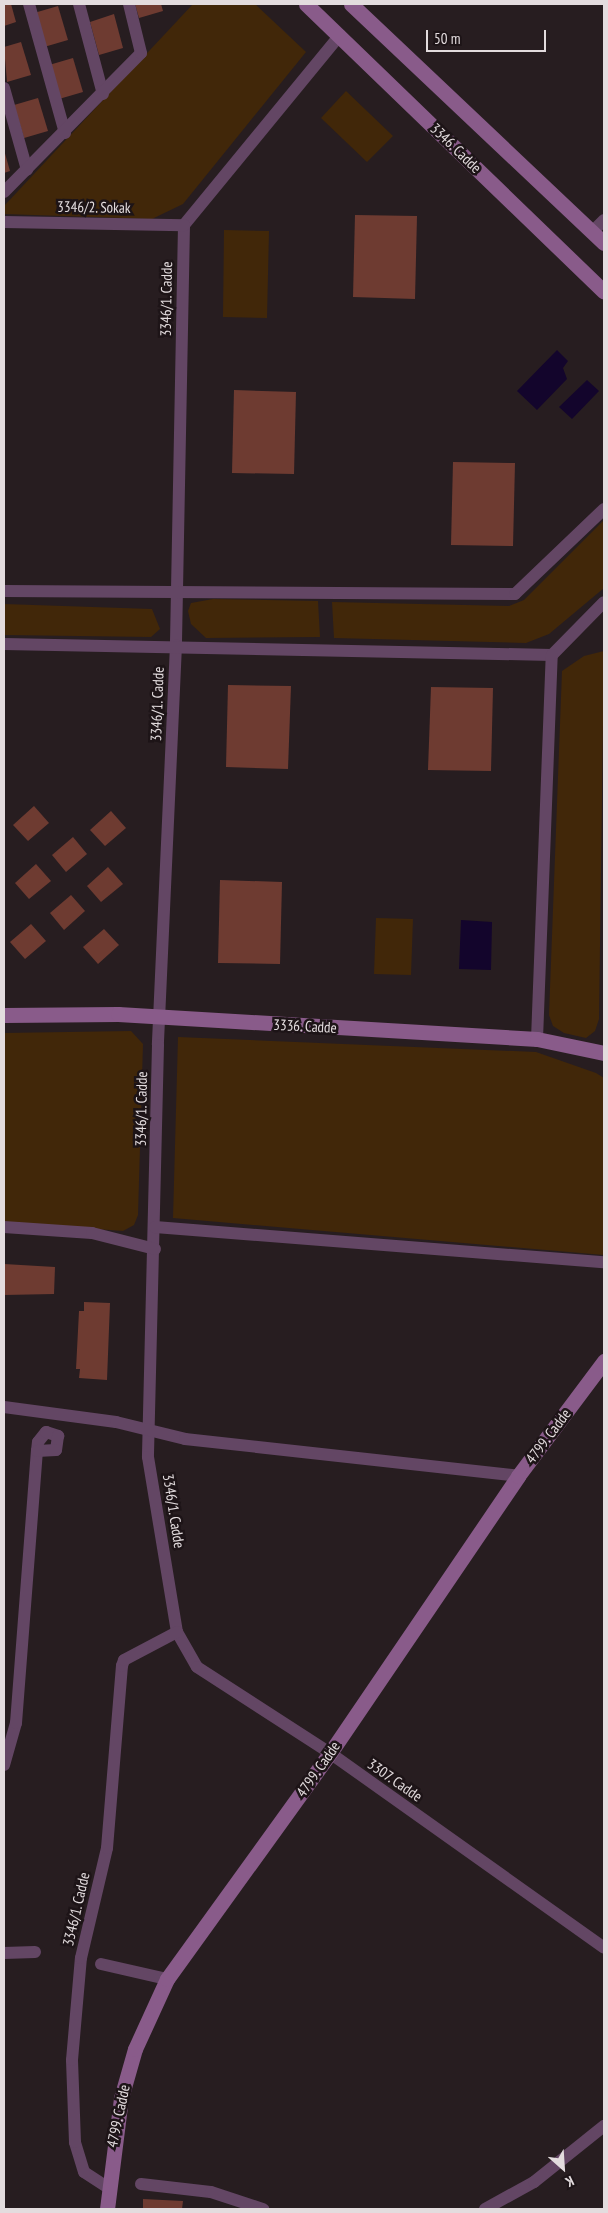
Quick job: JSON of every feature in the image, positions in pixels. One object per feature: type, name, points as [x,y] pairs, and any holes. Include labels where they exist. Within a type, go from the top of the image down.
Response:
[{"type":"street","points":[[29,4],[64,133]]},
{"type":"street","points":[[79,4],[103,94]]},
{"type":"street","points":[[4,192],[142,53],[129,4]]},
{"type":"street","name":"3346. Cadde","points":[[306,4],[604,292]]},
{"type":"street","points":[[351,4],[604,243]]},
{"type":"street","points":[[184,225],[340,35]]},
{"type":"street","points":[[4,88],[27,170]]},
{"type":"street","points":[[592,232],[604,220]]},
{"type":"street","name":"3346/2. Sokak","points":[[4,222],[184,225]]},
{"type":"street","name":"3346/1. Cadde","points":[[107,2187],[84,2172],[75,2142],[72,2060],[80,1968],[107,1848],[122,1666],[124,1660],[177,1632],[148,1457],[148,1431],[161,1018],[176,645],[175,594],[184,225]]},
{"type":"street","points":[[4,591],[175,594],[514,594],[604,509]]},
{"type":"street","points":[[537,1039],[552,655],[604,602]]},
{"type":"street","points":[[4,644],[176,645],[552,655]]},
{"type":"street","name":"3336. Cadde","points":[[4,1015],[161,1018],[537,1039],[604,1053]]},
{"type":"street","points":[[4,1227],[92,1233],[155,1249]]},
{"type":"street","points":[[155,1227],[604,1262]]},
{"type":"street","name":"4799. Cadde","points":[[107,2209],[107,2187],[117,2116],[135,2050],[168,1979],[330,1753],[518,1476],[600,1376],[604,1361]]},
{"type":"street","points":[[4,1406],[148,1431],[518,1476]]},
{"type":"street","points":[[4,1765],[16,1723],[37,1451]]},
{"type":"street","name":"3307. Cadde","points":[[177,1632],[187,1652],[208,1677],[330,1753],[604,1948]]},
{"type":"street","points":[[4,1953],[35,1952]]},
{"type":"street","points":[[101,1964],[168,1979]]},
{"type":"street","points":[[485,2209],[534,2182],[604,2126]]},
{"type":"street","points":[[142,2184],[211,2192],[263,2209]]},
{"type":"shaded area","points":[[193,4],[255,4],[306,52],[183,204],[152,219],[4,214],[4,206]]},
{"type":"shaded area","points":[[346,91],[393,136],[367,162],[321,118]]},
{"type":"shaded area","points":[[224,230],[269,231],[267,318],[223,317]]},
{"type":"shaded area","points":[[557,350],[568,361],[563,368],[567,379],[537,410],[517,391]]},
{"type":"shaded area","points":[[587,380],[599,391],[572,419],[559,407]]},
{"type":"shaded area","points":[[604,520],[604,588],[549,634],[526,643],[334,638],[332,602],[509,606],[524,600]]},
{"type":"shaded area","points":[[213,599],[318,601],[320,637],[206,638],[191,624],[188,611],[191,603]]},
{"type":"shaded area","points":[[4,604],[152,609],[160,629],[151,637],[4,635]]},
{"type":"shaded area","points":[[604,651],[599,1019],[595,1031],[586,1038],[564,1033],[553,1026],[549,1015],[562,671],[584,656]]},
{"type":"shaded area","points":[[376,918],[413,919],[411,975],[374,974]]},
{"type":"shaded area","points":[[461,920],[492,922],[491,970],[459,969]]},
{"type":"shaded area","points":[[131,1031],[143,1044],[138,1215],[134,1225],[123,1231],[4,1222],[4,1033]]},
{"type":"shaded area","points":[[178,1037],[536,1052],[596,1073],[604,1078],[604,1255],[173,1218]]},
{"type":"building","points":[[4,4],[11,4],[16,22],[4,26]]},
{"type":"building","points":[[135,4],[161,4],[163,11],[139,18]]},
{"type":"building","points":[[58,6],[68,40],[44,47],[34,13]]},
{"type":"building","points":[[114,14],[123,48],[99,55],[90,22]]},
{"type":"building","points":[[21,42],[31,75],[7,82],[4,47]]},
{"type":"building","points":[[73,58],[83,92],[59,99],[49,65]]},
{"type":"building","points":[[38,98],[48,131],[24,138],[14,105]]},
{"type":"building","points":[[4,150],[10,171],[4,173]]},
{"type":"building","points":[[355,215],[417,216],[415,299],[353,297]]},
{"type":"building","points":[[234,390],[296,392],[294,474],[232,473]]},
{"type":"building","points":[[453,462],[515,463],[513,546],[451,545]]},
{"type":"building","points":[[228,685],[291,686],[288,769],[226,767]]},
{"type":"building","points":[[431,687],[493,688],[491,771],[428,770]]},
{"type":"building","points":[[34,806],[49,823],[28,841],[13,825]]},
{"type":"building","points":[[111,811],[126,828],[105,846],[90,830]]},
{"type":"building","points":[[73,837],[87,854],[66,872],[52,855]]},
{"type":"building","points":[[36,864],[51,881],[29,899],[15,883]]},
{"type":"building","points":[[108,867],[123,884],[101,902],[87,886]]},
{"type":"building","points":[[220,880],[282,882],[280,964],[218,963]]},
{"type":"building","points":[[71,895],[85,911],[64,930],[50,913]]},
{"type":"building","points":[[31,924],[46,941],[25,959],[10,942]]},
{"type":"building","points":[[104,929],[119,945],[98,964],[83,947]]},
{"type":"building","points":[[4,1264],[55,1267],[54,1294],[4,1295]]},
{"type":"building","points":[[84,1302],[110,1303],[107,1380],[79,1378],[80,1369],[76,1369],[79,1311],[84,1311]]},
{"type":"building","points":[[143,2199],[183,2201],[182,2209],[143,2209]]}]
